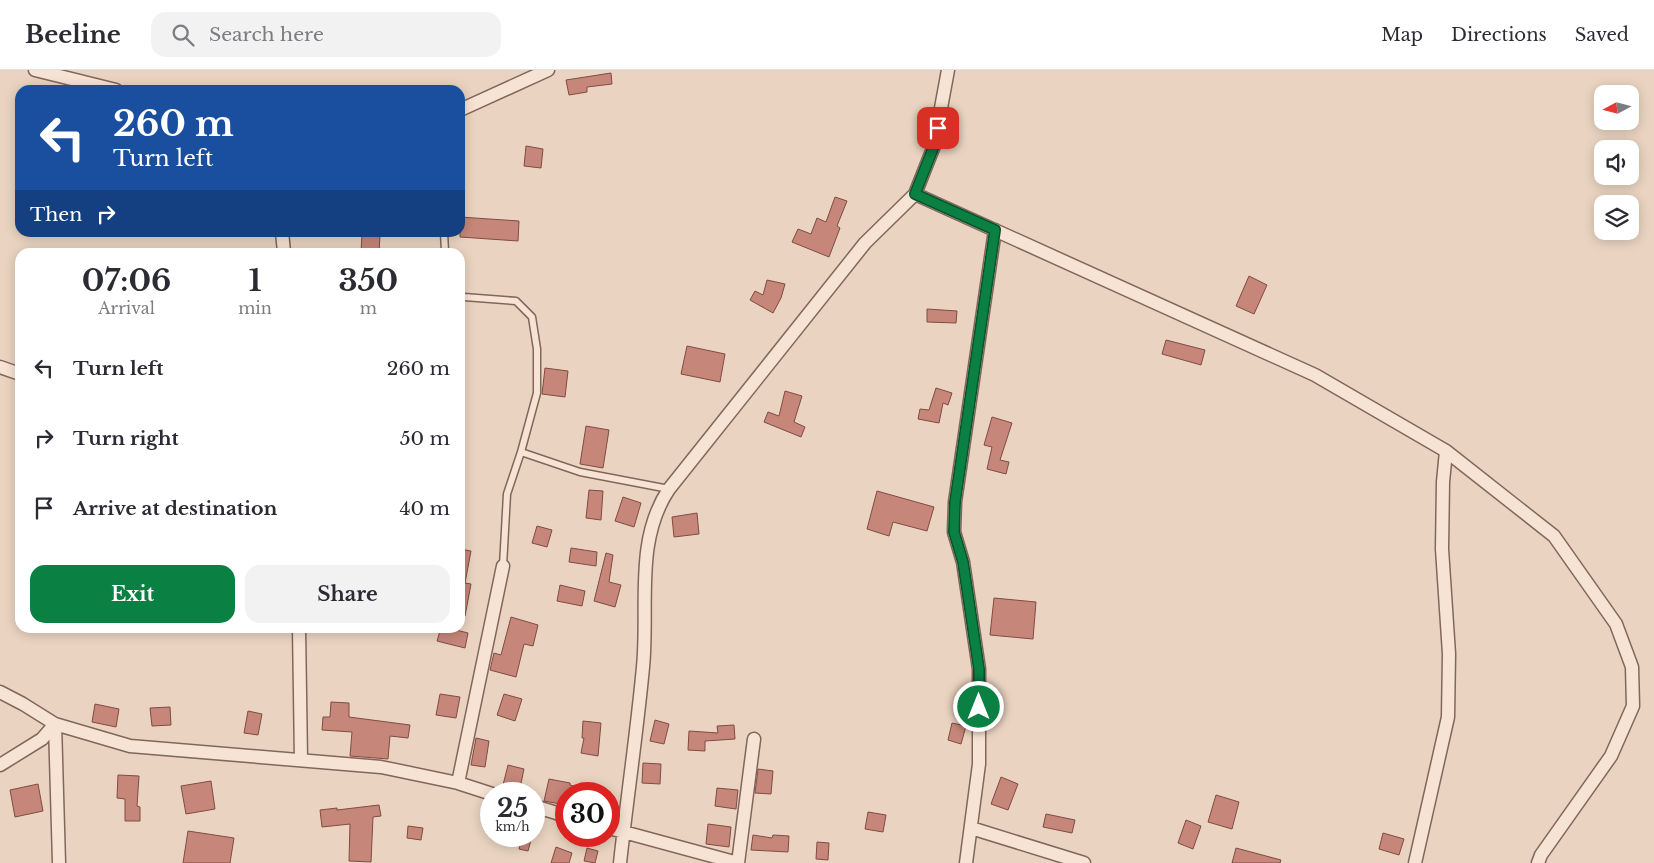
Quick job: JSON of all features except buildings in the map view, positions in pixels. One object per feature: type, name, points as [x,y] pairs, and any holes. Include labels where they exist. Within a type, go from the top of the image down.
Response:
[{"type":"street","points":[[35,70],[51,72],[98,85]]},
{"type":"street","points":[[465,108],[548,70]]},
{"type":"street","points":[[620,863],[644,664],[644,586],[650,533],[661,502],[865,243],[915,194],[934,146],[948,70]]},
{"type":"street","points":[[915,194],[1315,375],[1446,451],[1554,536],[1616,624],[1632,667],[1633,706],[1610,756],[1541,854],[1538,863]]},
{"type":"street","points":[[966,863],[979,764],[979,669],[963,562],[954,532],[955,502],[995,230]]},
{"type":"street","points":[[0,367],[15,372]]},
{"type":"street","points":[[1415,863],[1448,717],[1449,654],[1442,549],[1446,451]]},
{"type":"street","points":[[458,783],[503,566]]},
{"type":"street","points":[[299,633],[300,760]]},
{"type":"street","points":[[0,692],[55,724],[130,746],[381,767],[458,783],[480,790]]},
{"type":"street","points":[[0,766],[42,738],[55,724]]},
{"type":"street","points":[[55,724],[59,863]]},
{"type":"street","points":[[620,832],[738,863],[754,739]]},
{"type":"street","points":[[971,828],[1084,863]]},
{"type":"lane","points":[[465,297],[516,300],[532,317],[537,350],[537,394],[507,494],[503,566]]},
{"type":"lane","points":[[521,452],[580,472],[670,489]]},
{"type":"route","points":[[938,128],[934,146],[915,194],[995,230],[955,502],[954,532],[963,562],[979,669],[979,707]]}]
